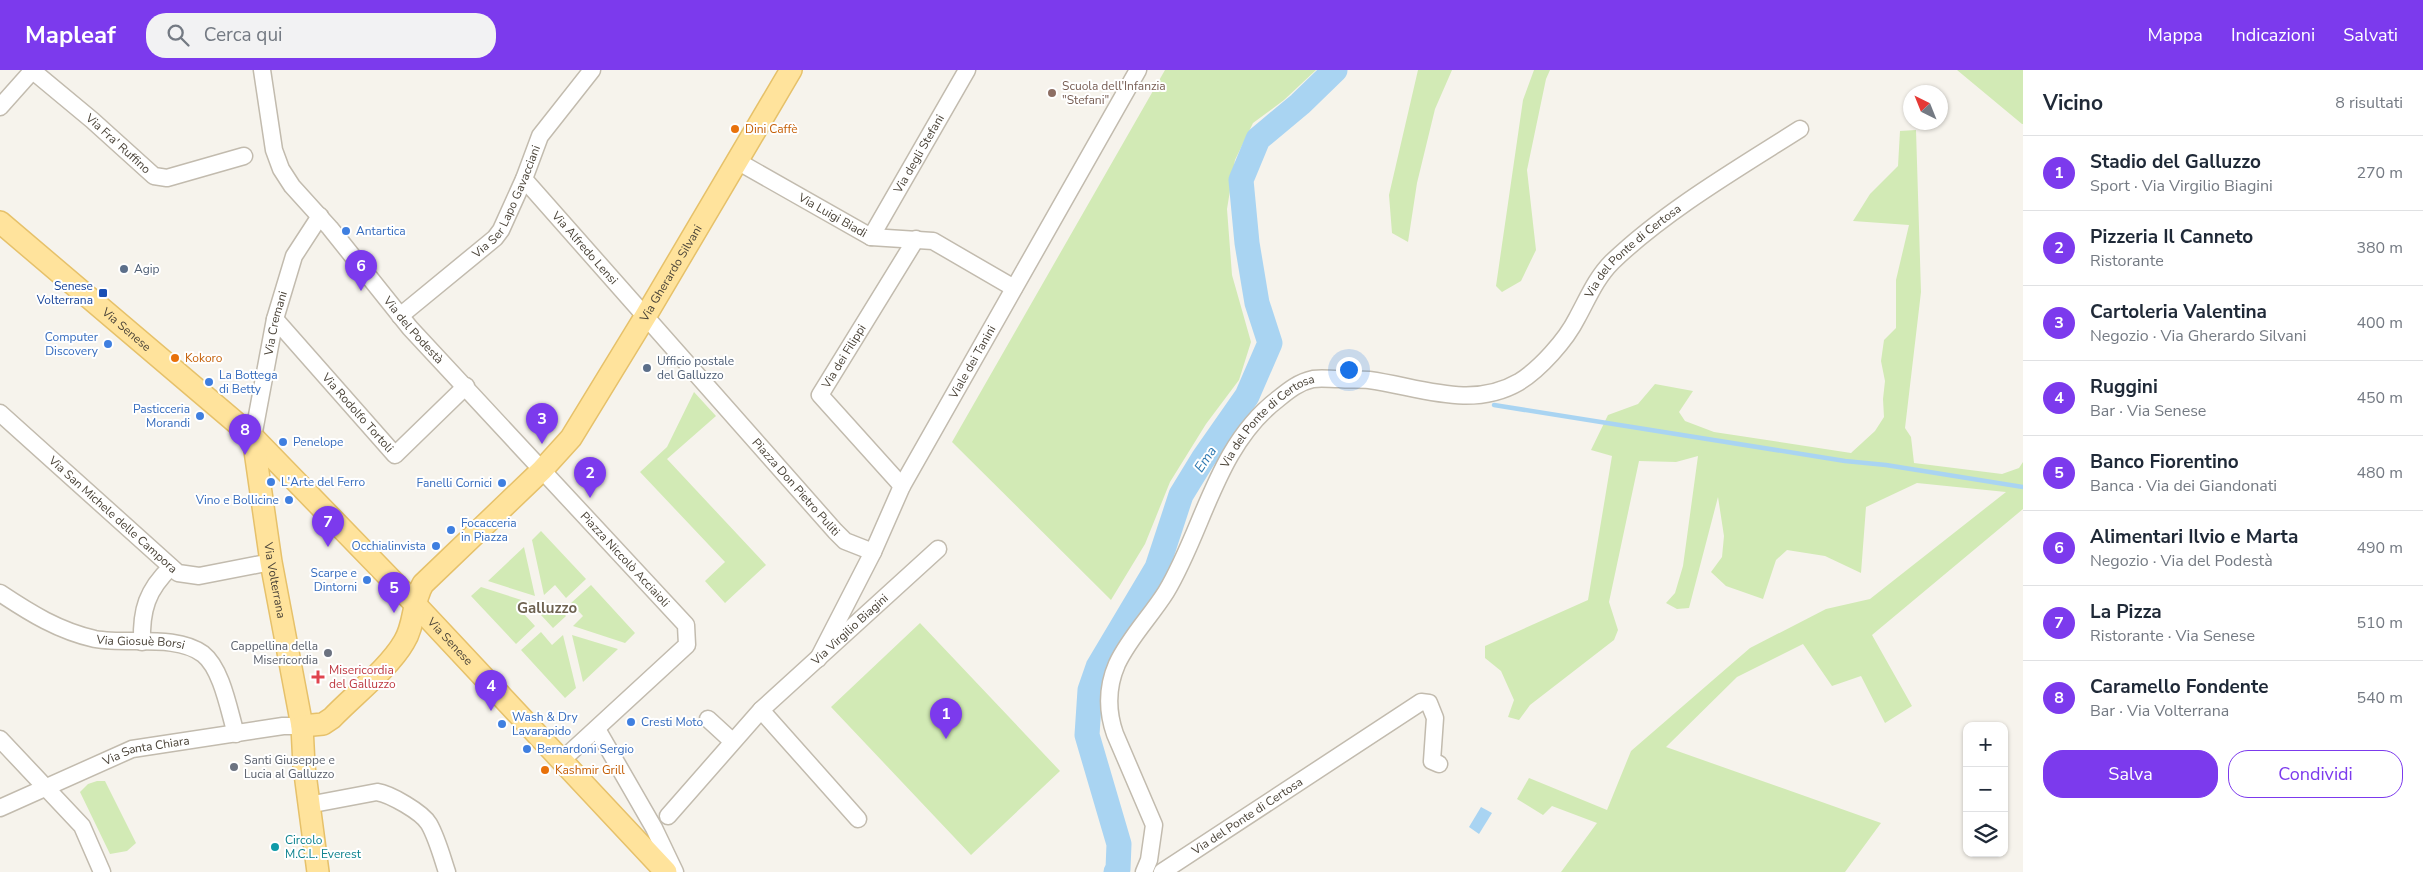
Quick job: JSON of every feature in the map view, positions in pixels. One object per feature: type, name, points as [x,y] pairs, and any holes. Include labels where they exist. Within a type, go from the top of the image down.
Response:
[{"type":"main road","name":"Via Gherardo Silvani","points":[[542,470],[571,438],[645,318],[791,70]]},
{"type":"main road","name":"Via Senese","points":[[0,222],[253,438],[416,605],[666,872]]},
{"type":"main road","name":"Via Volterrana","points":[[253,438],[271,562],[302,726],[308,805],[318,872]]},
{"type":"main road","points":[[302,726],[323,724],[332,718],[397,653],[408,633],[424,584],[542,470]]},
{"type":"street","name":"Via del Podestà","points":[[262,70],[274,150],[281,170],[292,186],[320,216],[400,316],[542,470]]},
{"type":"street","name":"Via Ser Lapo Gavacciani","points":[[400,316],[495,238],[501,230],[524,179],[540,136],[592,70]]},
{"type":"street","name":"Via degli Stefani","points":[[871,237],[967,70]]},
{"type":"street","name":"Viale dei Tanini","points":[[818,659],[874,552],[902,486],[1138,70]]},
{"type":"street","name":"Via Fra' Ruffino","points":[[0,107],[33,71],[92,120],[154,176],[160,179],[244,156]]},
{"type":"street","name":"Via del Ponte di Certosa","points":[[1144,872],[1149,860],[1154,825],[1110,719],[1108,700],[1111,684],[1117,663],[1166,591],[1220,475],[1248,428],[1269,406],[1294,386],[1315,379],[1369,380],[1428,393],[1484,395],[1503,390],[1520,381],[1539,367],[1576,322],[1596,281],[1611,263],[1651,227],[1800,129]]},
{"type":"street","name":"Via Luigi Biadi","points":[[737,161],[871,237],[916,239],[933,242],[1014,288]]},
{"type":"street","name":"Via Alfredo Lensi","points":[[524,179],[727,410]]},
{"type":"street","name":"Via Cremani","points":[[253,438],[274,318],[294,256],[320,216]]},
{"type":"street","name":"Via dei Filippi","points":[[902,486],[820,395],[916,239]]},
{"type":"street","name":"Via Rodolfo Tortoli","points":[[274,318],[395,455],[466,386]]},
{"type":"street","name":"Piazza Don Pietro Puliti","points":[[727,410],[845,541],[874,552]]},
{"type":"street","name":"Via San Michele delle Campora","points":[[0,412],[178,573],[199,576],[271,562]]},
{"type":"street","name":"Piazza Niccolò Acciaioli","points":[[542,470],[686,625],[687,645],[561,761]]},
{"type":"street","name":"Via Virgilio Biagini","points":[[668,816],[761,710],[938,549]]},
{"type":"street","points":[[142,642],[144,606],[147,598],[171,567]]},
{"type":"street","name":"Via Giosuè Borsi","points":[[0,593],[30,613],[68,632],[98,639],[182,645],[204,655],[213,667],[223,688],[236,734]]},
{"type":"street","name":"Via del Ponte di Certosa","points":[[1162,872],[1421,702],[1429,703],[1434,718],[1432,761],[1439,764]]},
{"type":"street","points":[[761,710],[858,819]]},
{"type":"street","points":[[708,719],[732,741]]},
{"type":"street","name":"Via Santa Chiara","points":[[0,808],[132,749],[283,726],[302,726]]},
{"type":"street","points":[[598,728],[654,828],[675,872]]},
{"type":"street","points":[[0,739],[47,786],[82,826],[102,872]]},
{"type":"street","points":[[308,805],[377,792],[386,794],[423,817],[429,824],[447,872]]},
{"type":"green space","points":[[1165,70],[1316,70],[1284,100],[1253,123],[1235,160],[1227,209],[1232,275],[1251,342],[1239,380],[1206,424],[1170,482],[1145,544],[1111,600],[952,442]]},
{"type":"green space","points":[[1418,70],[1452,70],[1435,109],[1417,183],[1408,242],[1392,233],[1389,195]]},
{"type":"green space","points":[[1534,70],[1550,70],[1546,79],[1527,170],[1536,250],[1521,281],[1502,292],[1496,286],[1523,100]]},
{"type":"green space","points":[[1957,70],[2023,70],[2023,124],[2022,124]]},
{"type":"green space","points":[[1916,130],[1921,292],[1905,428],[1911,437],[1914,463],[2002,474],[2019,468],[2023,462],[2023,509],[1872,635],[1912,706],[1885,723],[1861,676],[1832,686],[1803,644],[1737,677],[1666,747],[1881,823],[1845,872],[1561,872],[1597,823],[1552,806],[1543,815],[1517,799],[1529,778],[1607,810],[1631,751],[1750,648],[1826,609],[1870,599],[2006,492],[1917,483],[1866,507],[1861,573],[1825,556],[1787,550],[1776,560],[1763,599],[1726,586],[1711,572],[1722,557],[1724,536],[1718,497],[1689,608],[1677,609],[1666,603],[1675,593],[1683,566],[1698,456],[1676,462],[1639,461],[1609,602],[1618,630],[1614,640],[1530,705],[1519,720],[1508,717],[1514,700],[1501,671],[1485,658],[1485,646],[1588,600],[1612,456],[1591,450],[1608,415],[1638,404],[1655,384],[1693,391],[1679,412],[1685,421],[1714,432],[1851,453],[1875,431],[1884,417],[1885,381],[1881,361],[1884,340],[1896,328],[1896,280],[1909,225],[1853,221],[1870,194],[1898,166],[1900,131]]},
{"type":"green space","points":[[694,392],[716,416],[667,459],[766,565],[725,603],[705,581],[725,562],[640,472],[667,447]]},
{"type":"green space","points":[[541,531],[586,579],[566,598],[555,585],[544,595],[532,540]]},
{"type":"green space","points":[[524,547],[535,596],[488,581]]},
{"type":"green space","points":[[591,585],[635,633],[625,643],[573,626],[583,616],[571,603]]},
{"type":"green space","points":[[481,587],[534,604],[524,614],[535,626],[516,644],[471,596]]},
{"type":"green space","points":[[554,603],[566,616],[553,628],[541,615]]},
{"type":"green space","points":[[920,623],[1060,771],[971,855],[831,707]]},
{"type":"green space","points":[[541,632],[552,645],[563,635],[576,688],[565,698],[521,650]]},
{"type":"green space","points":[[572,635],[618,649],[583,682]]},
{"type":"green space","points":[[105,781],[136,843],[127,851],[110,854],[80,792],[88,784]]},
{"type":"water","points":[[1481,807],[1492,813],[1479,834],[1469,827]]},
{"type":"waterway","name":"Ema","points":[[1116,872],[1118,869],[1119,844],[1087,735],[1090,690],[1098,667],[1157,568],[1181,495],[1203,459],[1247,396],[1270,343],[1257,303],[1247,243],[1241,180],[1258,139],[1300,104],[1335,70]]},
{"type":"waterway","points":[[1494,405],[1845,461],[1886,465],[2023,487]]},
{"type":"place","name":"Scuola dell'Infanzia \"Stefani\"","points":[[1052,93]]},
{"type":"place","name":"Dini Caffè","points":[[735,129]]},
{"type":"place","name":"Antartica","points":[[346,231]]},
{"type":"place","name":"Agip","points":[[124,269]]},
{"type":"place","name":"Alimentari Ilvio e Marta","points":[[361,291]]},
{"type":"place","name":"Senese Volterrana","points":[[103,293]]},
{"type":"place","name":"Computer Discovery","points":[[108,344]]},
{"type":"place","name":"Kokoro","points":[[175,358]]},
{"type":"place","name":"Ufficio postale del Galluzzo","points":[[647,368]]},
{"type":"place","name":"La Bottega di Betty","points":[[209,382]]},
{"type":"place","name":"Pasticceria Morandi","points":[[200,416]]},
{"type":"place","name":"Penelope","points":[[283,442]]},
{"type":"place","name":"Cartoleria Valentina","points":[[542,444]]},
{"type":"place","name":"Caramello Fondente","points":[[245,455]]},
{"type":"place","name":"L'Arte del Ferro","points":[[271,482]]},
{"type":"place","name":"Fanelli Cornici","points":[[502,483]]},
{"type":"place","name":"Pizzeria Il Canneto","points":[[590,498]]},
{"type":"place","name":"Vino e Bollicine","points":[[289,500]]},
{"type":"place","name":"Focacceria in Piazza","points":[[451,530]]},
{"type":"place","name":"Occhialinvista","points":[[436,546]]},
{"type":"place","name":"La Pizza","points":[[328,547]]},
{"type":"place","name":"Scarpe e Dintorni","points":[[367,580]]},
{"type":"place","name":"Banco Fiorentino","points":[[394,613]]},
{"type":"place","name":"Cappellina della Misericordia","points":[[328,653]]},
{"type":"place","name":"Misericordia del Galluzzo","points":[[318,677]]},
{"type":"place","name":"Ruggini","points":[[491,711]]},
{"type":"place","name":"Cresti Moto","points":[[631,722]]},
{"type":"place","name":"Wash & Dry Lavarapido","points":[[502,724]]},
{"type":"place","name":"Stadio del Galluzzo","points":[[946,739]]},
{"type":"place","name":"Bernardoni Sergio","points":[[527,749]]},
{"type":"place","name":"Santi Giuseppe e Lucia al Galluzzo","points":[[234,767]]},
{"type":"place","name":"Kashmir Grill","points":[[545,770]]},
{"type":"place","name":"Circolo M.C.L. Everest","points":[[275,847]]},
{"type":"district","name":"Galluzzo","points":[[547,608]]}]
